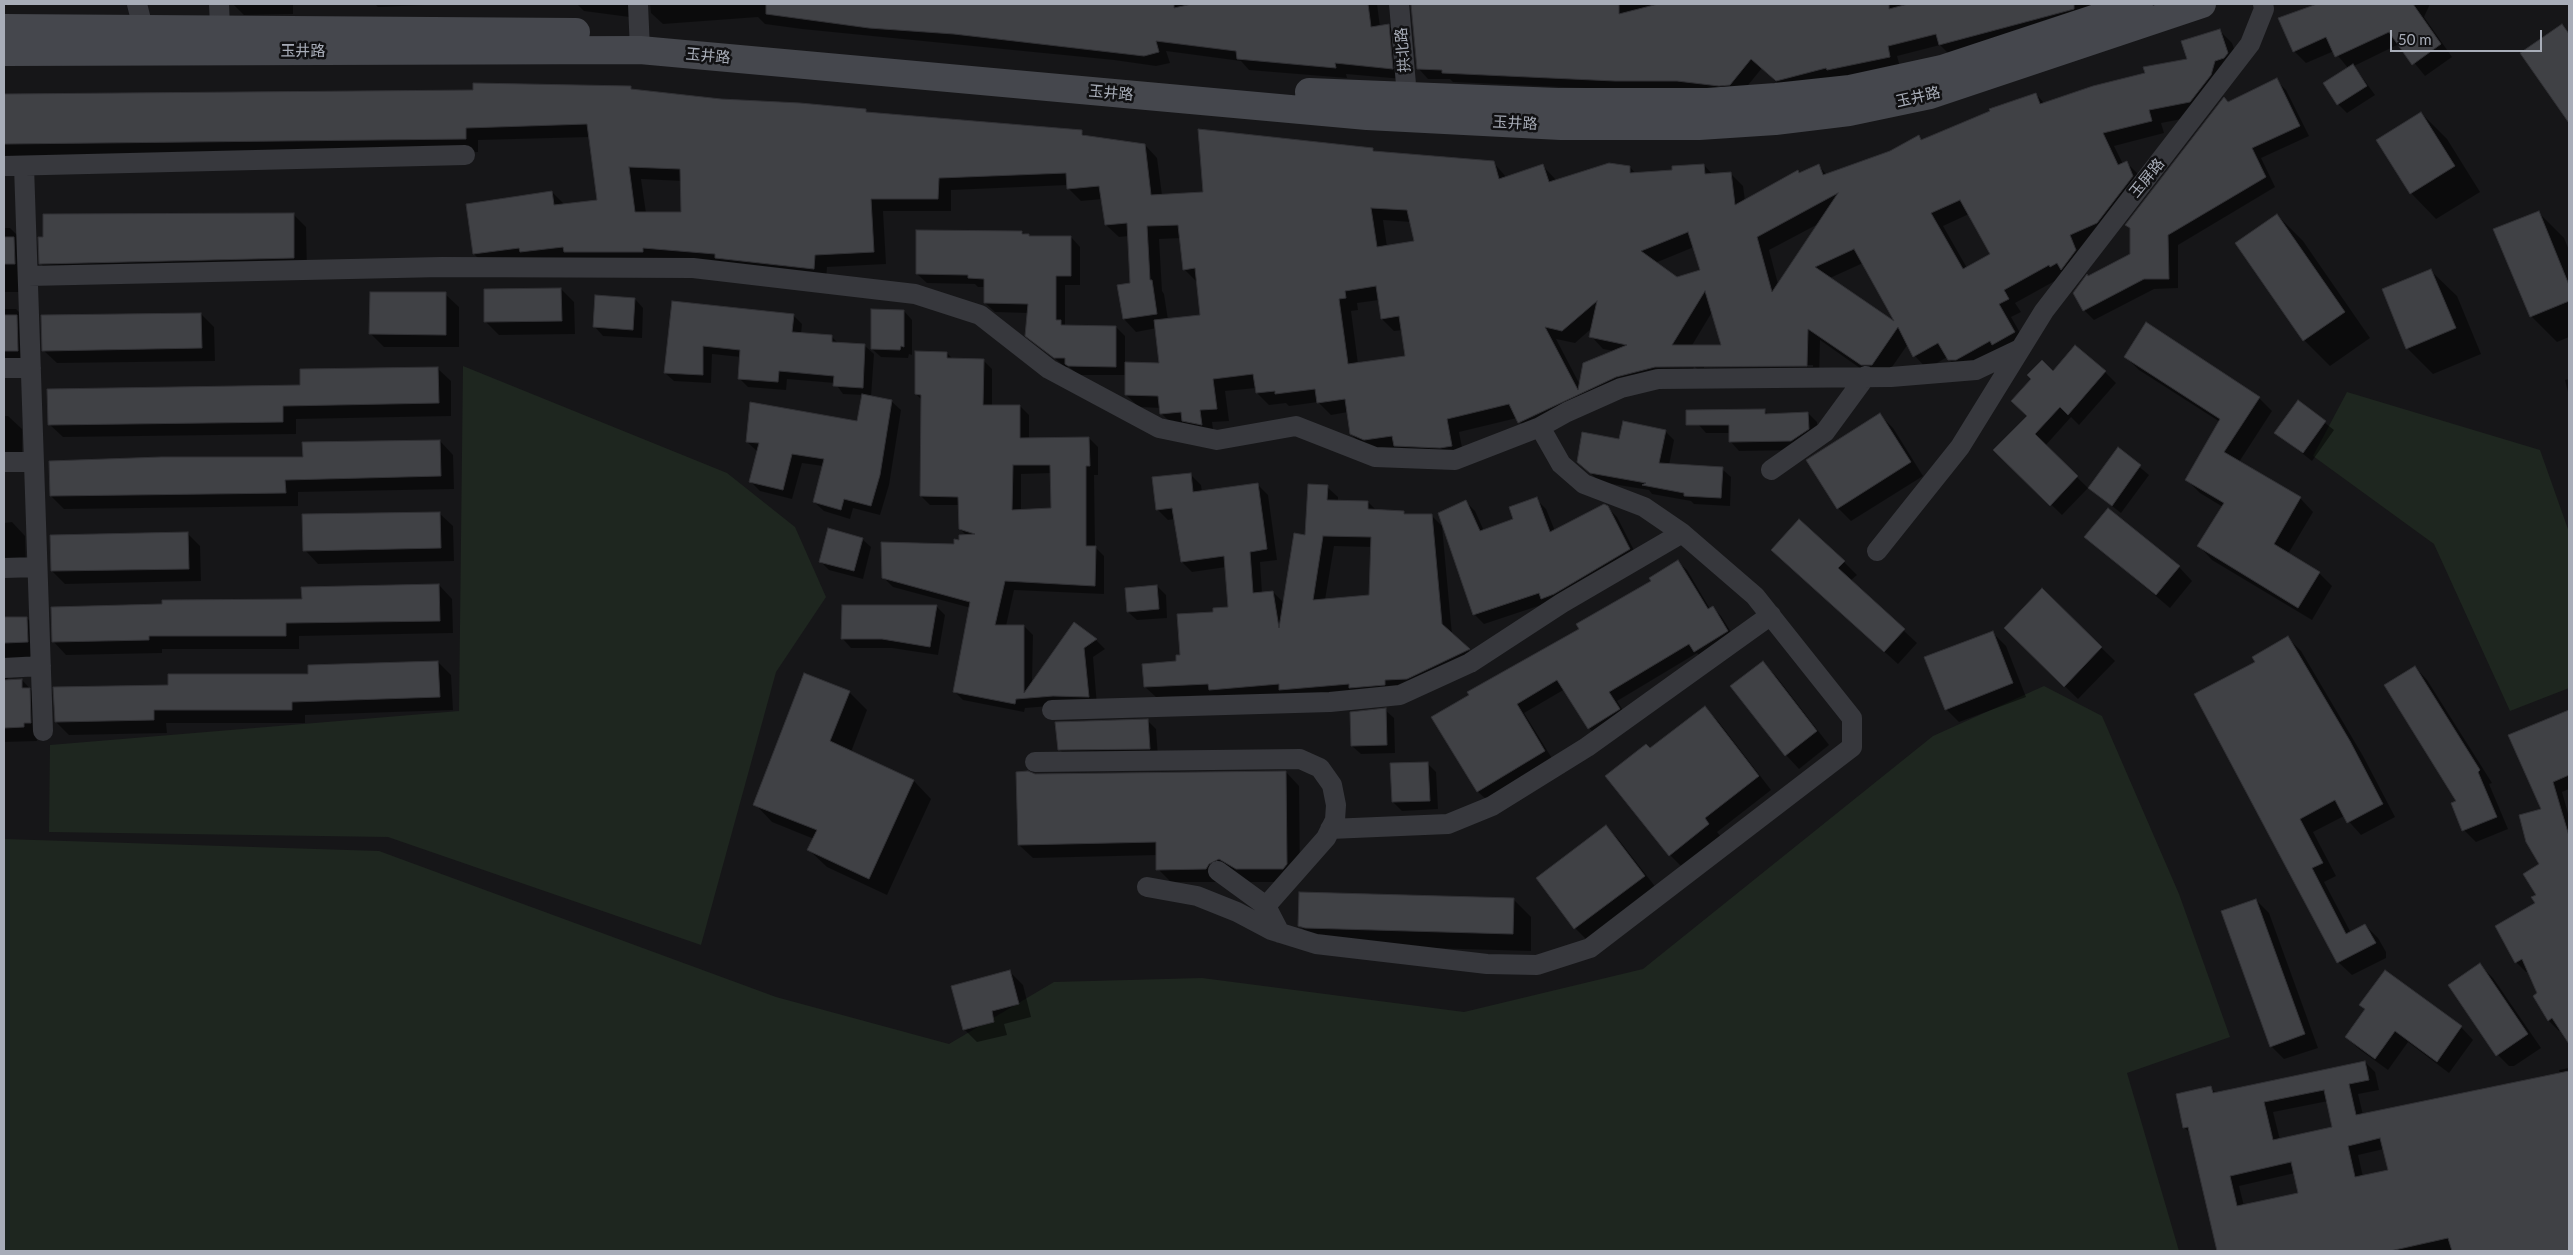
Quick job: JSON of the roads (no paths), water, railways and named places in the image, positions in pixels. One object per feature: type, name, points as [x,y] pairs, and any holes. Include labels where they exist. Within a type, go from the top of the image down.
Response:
[{"type":"street","points":[[638,4],[640,41]]},
{"type":"street","name":"拱北路","points":[[1399,4],[1407,96]]},
{"type":"street","name":"玉井路","points":[[4,28],[140,16],[219,16],[640,41],[1334,94],[1558,102],[1708,102],[1776,98],[1850,89],[1942,69],[2139,4]]},
{"type":"street","name":"玉井路","points":[[4,52],[640,41],[1367,116],[1561,126],[1699,126],[1775,121],[1849,112],[1930,95],[2202,4]]},
{"type":"street","name":"玉屏路","points":[[1877,551],[1960,446],[2044,311],[2250,44],[2264,9],[2263,4]]},
{"type":"street","points":[[4,166],[465,155]]},
{"type":"street","points":[[24,166],[43,731]]},
{"type":"street","points":[[28,276],[442,268],[693,268],[915,294],[980,315],[1050,369],[1159,428],[1217,440],[1296,426],[1375,457],[1454,460],[1540,427],[1567,412],[1620,388],[1658,379],[1891,377],[1976,370],[2020,349]]},
{"type":"street","points":[[4,368],[31,368]]},
{"type":"street","points":[[1771,470],[1825,432],[1866,376]]},
{"type":"street","points":[[1147,887],[1197,896],[1237,912],[1280,933],[1316,944],[1487,964],[1537,964],[1590,948],[1852,747],[1852,718],[1755,596],[1682,533],[1644,507],[1584,484],[1561,464],[1540,427]]},
{"type":"street","points":[[4,462],[34,462]]},
{"type":"street","points":[[1052,710],[1330,702],[1400,695],[1470,662],[1562,603],[1682,533]]},
{"type":"street","points":[[4,568],[37,567]]},
{"type":"street","points":[[1330,829],[1448,824],[1492,806],[1587,747],[1771,615]]},
{"type":"street","points":[[4,668],[41,666]]},
{"type":"street","points":[[1035,762],[1300,759],[1320,768],[1332,785],[1336,805],[1335,820],[1326,838],[1266,906]]},
{"type":"street","points":[[1218,871],[1266,906],[1280,933]]}]
